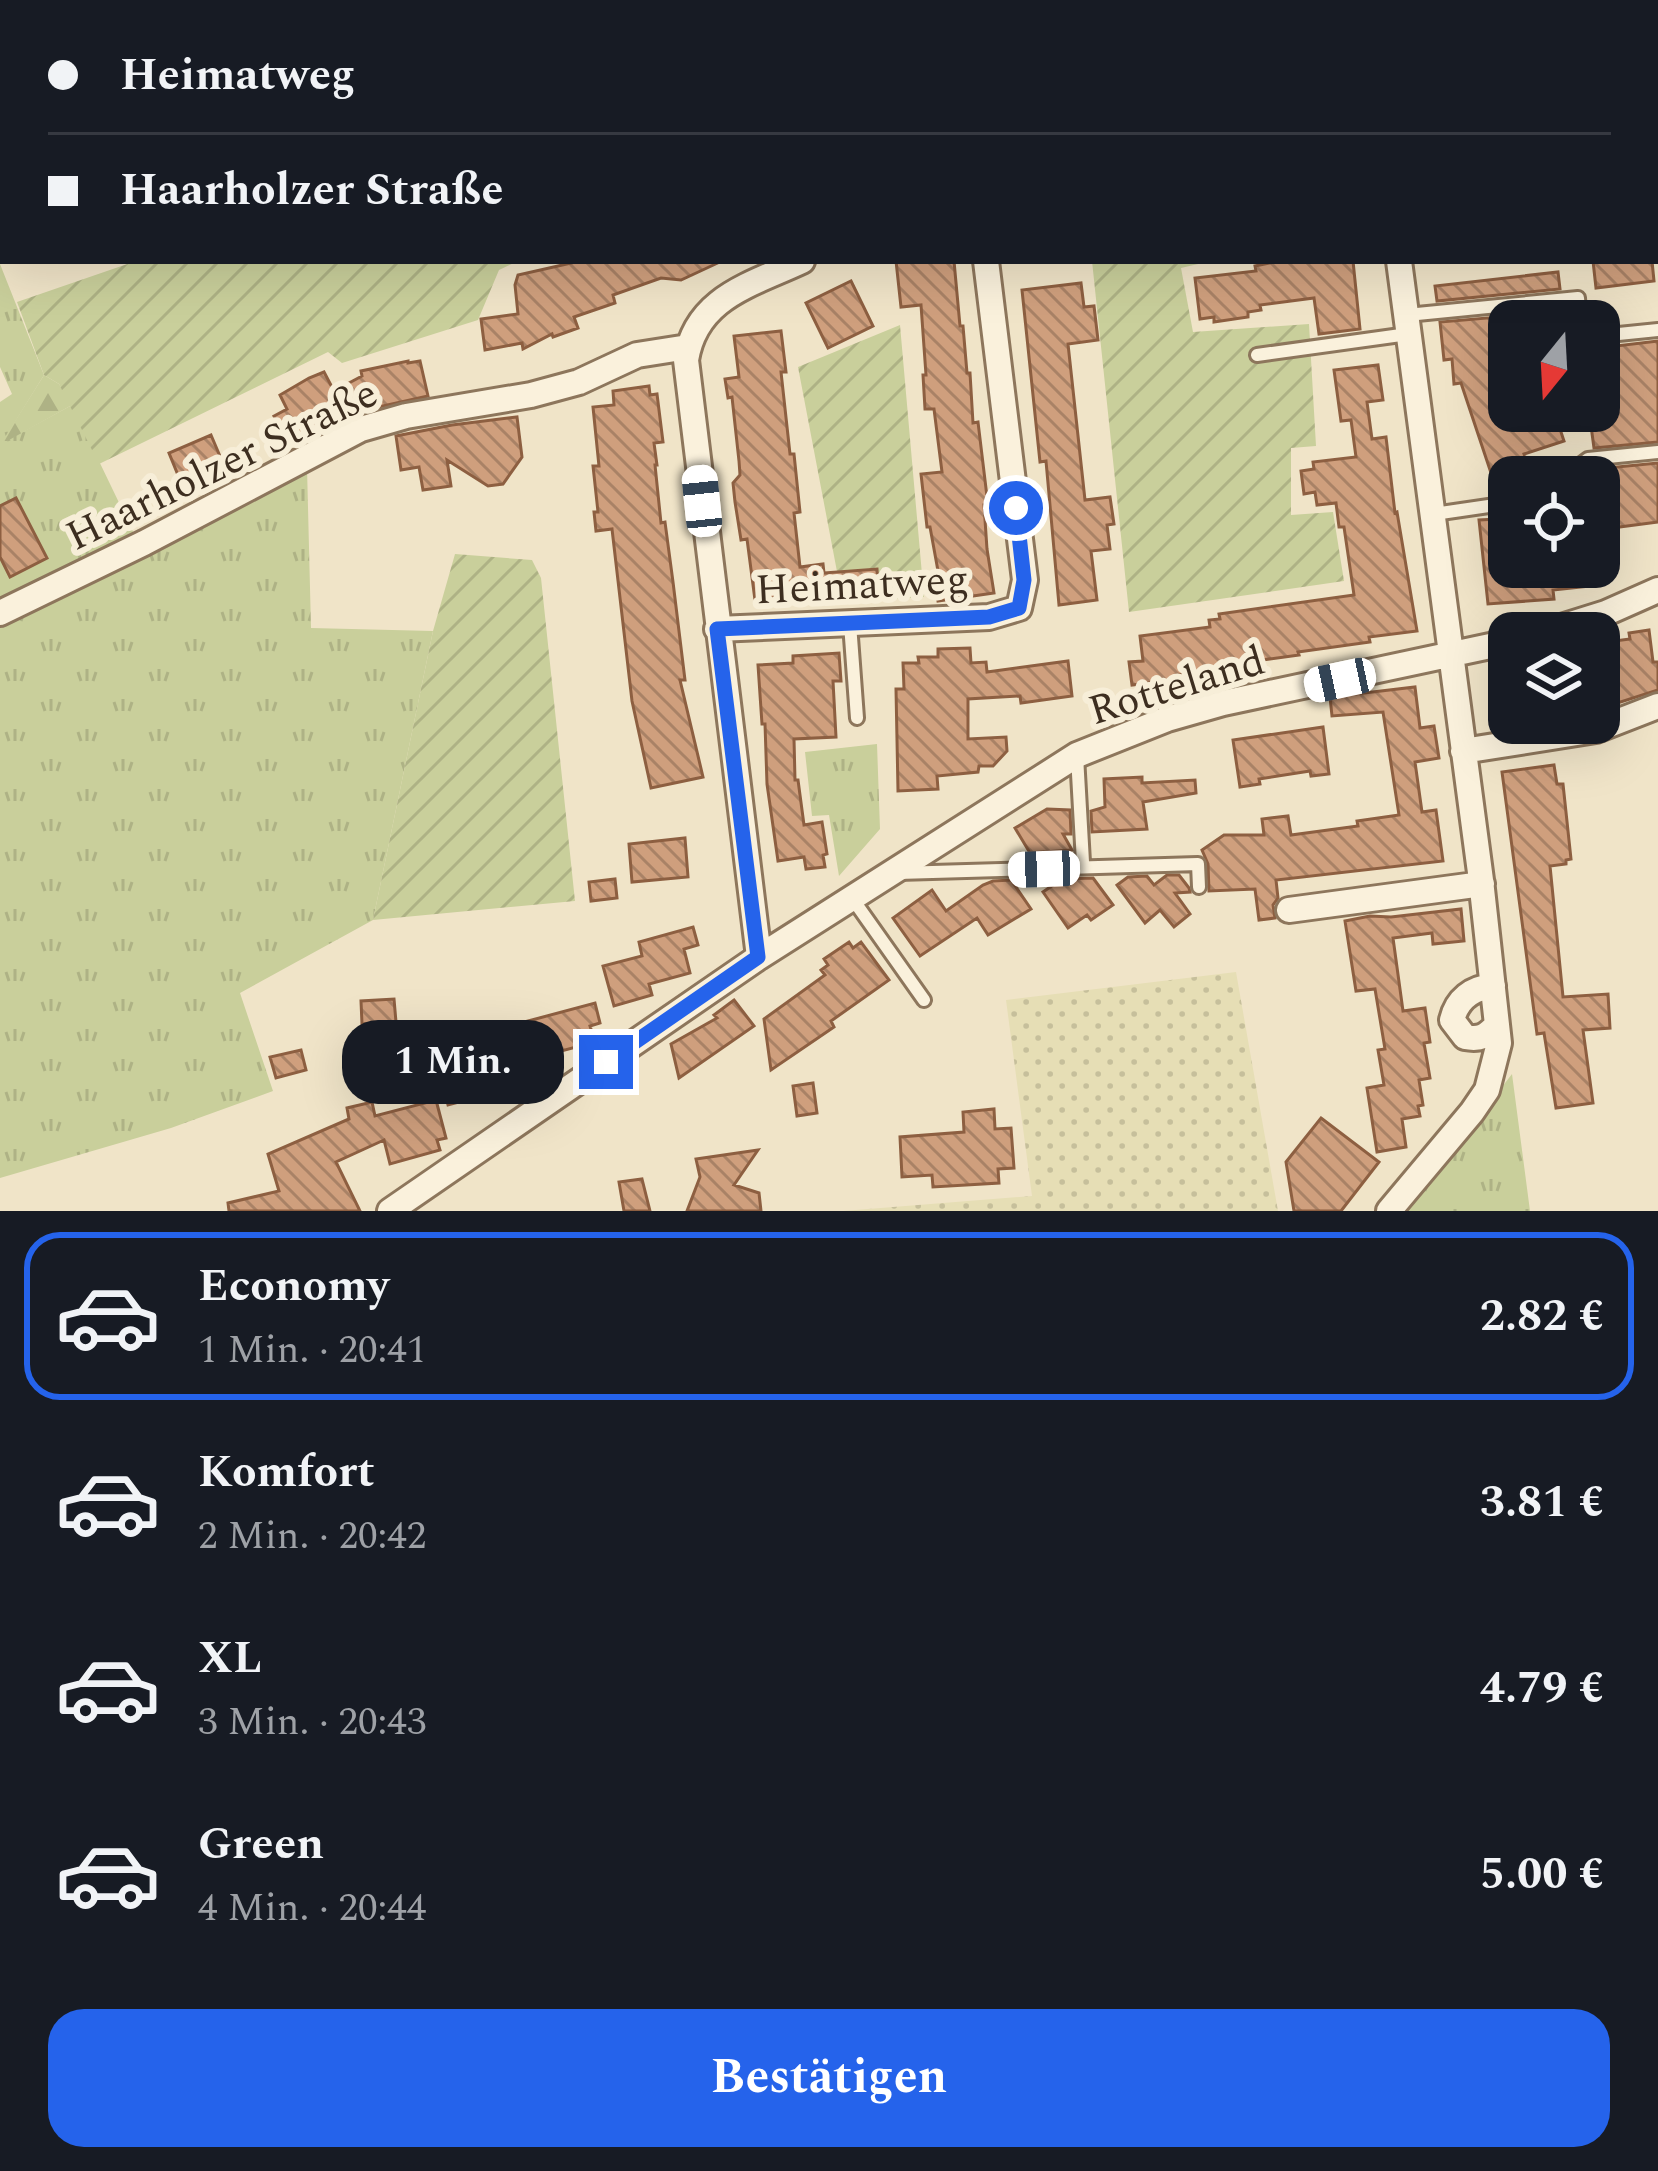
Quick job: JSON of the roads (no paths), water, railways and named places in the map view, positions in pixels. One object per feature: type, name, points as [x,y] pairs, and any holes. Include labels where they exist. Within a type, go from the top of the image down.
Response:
[{"type":"street","points":[[390,1211],[758,957],[687,374],[688,347],[694,329],[716,303],[796,264]]},
{"type":"street","name":"Heimatweg","points":[[717,629],[989,617],[1019,608],[1024,580],[986,264]]},
{"type":"street","points":[[1389,1211],[1472,1112],[1486,1090],[1498,1043],[1399,264]]},
{"type":"street","name":"Haarholzer Straße","points":[[0,613],[361,430],[406,416],[580,382],[637,355],[688,347]]},
{"type":"street","points":[[1608,612],[1658,590]]},
{"type":"street","name":"Rotteland","points":[[758,957],[1077,755],[1166,719],[1223,703],[1488,647]]},
{"type":"street","points":[[1463,751],[1596,730],[1658,706]]},
{"type":"street","points":[[1288,910],[1481,884]]},
{"type":"street","points":[[1493,986],[1479,987],[1459,1001],[1452,1020],[1465,1037],[1475,1039],[1497,1025]]},
{"type":"lane","points":[[1257,355],[1488,312]]},
{"type":"lane","points":[[1620,334],[1658,329]]},
{"type":"lane","points":[[1618,456],[1658,452]]},
{"type":"lane","points":[[1432,514],[1488,506]]},
{"type":"lane","points":[[850,623],[857,718]]},
{"type":"lane","name":"Rotteland","points":[[1077,755],[1083,862]]},
{"type":"lane","points":[[888,873],[1198,864],[1199,887]]},
{"type":"lane","points":[[851,897],[924,1000]]}]
